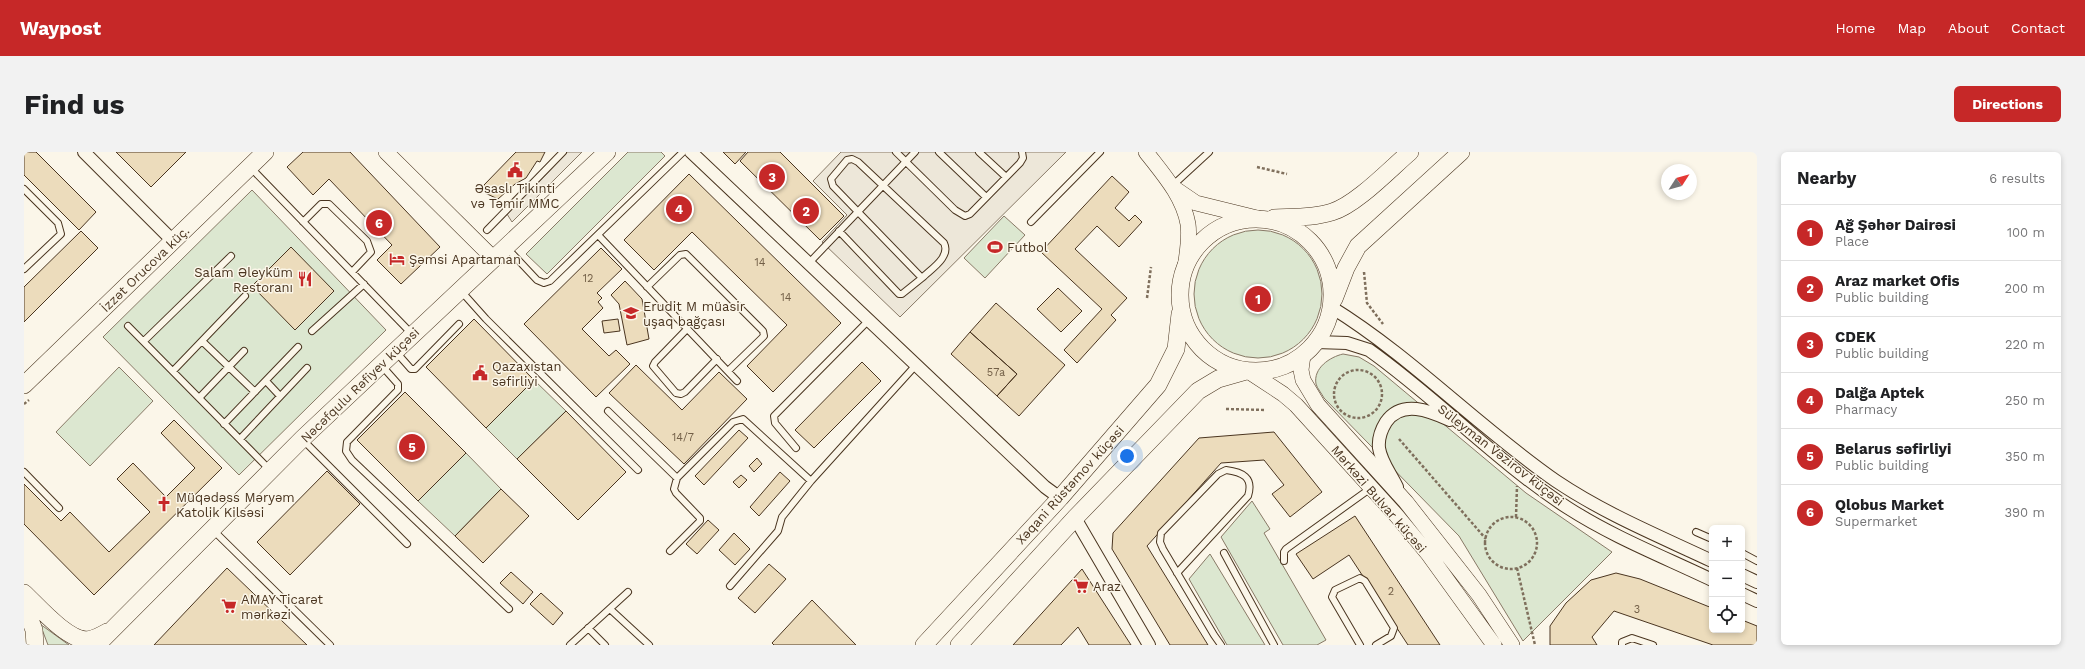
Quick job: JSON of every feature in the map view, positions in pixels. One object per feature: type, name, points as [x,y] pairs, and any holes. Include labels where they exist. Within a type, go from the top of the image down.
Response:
[{"type":"main road","name":"İzzət Orucova küç.","points":[[24,385],[174,242],[265,152]]},
{"type":"main road","name":"Nəcəfqulu Rəfiyev küçəsi","points":[[119,624],[302,439],[607,152]]},
{"type":"main road","points":[[1261,219],[1306,217],[1333,212],[1361,195],[1410,152]]},
{"type":"main road","points":[[1180,306],[1188,330],[1203,350],[1224,364],[1248,371],[1271,370],[1288,364],[1303,355],[1316,342],[1326,325],[1331,307],[1346,268],[1358,246],[1461,152]]},
{"type":"main road","points":[[1261,219],[1274,220],[1297,230],[1316,247],[1323,258],[1331,282],[1331,307]]},
{"type":"main road","name":"Xəqani Rüstəmov küçəsi","points":[[924,645],[1060,498],[1158,385],[1176,349],[1180,293],[1185,268],[1198,245],[1218,228],[1239,220],[1261,219]]},
{"type":"main road","name":"Xəqani Rüstəmov küçəsi","points":[[959,645],[1075,518],[1198,391],[1218,379],[1248,371]]},
{"type":"main road","points":[[24,593],[50,617],[76,637],[85,640],[95,639],[119,624]]},
{"type":"main road","points":[[24,604],[34,630],[35,645]]},
{"type":"main road","points":[[97,645],[119,624]]},
{"type":"street","points":[[84,152],[174,242]]},
{"type":"street","points":[[386,152],[494,259]]},
{"type":"street","points":[[691,152],[1045,487],[1060,498]]},
{"type":"street","points":[[1146,152],[1172,186],[1188,224],[1185,268]]},
{"type":"street","points":[[1172,186],[1196,203],[1261,219]]},
{"type":"street","name":"Süleyman Vəzirov küçəsi","points":[[1331,307],[1386,343],[1515,450],[1556,480],[1597,507],[1709,560]]},
{"type":"street","name":"Süleyman Vəzirov küçəsi","points":[[1316,342],[1347,343],[1369,350],[1517,470],[1569,508],[1597,524],[1709,579]]},
{"type":"street","name":"Mərkəzi Bulvar küçəsi","points":[[1303,355],[1301,370],[1303,380],[1318,405],[1406,502],[1478,595],[1512,645]]},
{"type":"street","name":"Mərkəzi Bulvar küçəsi","points":[[1248,371],[1283,394],[1371,488],[1429,555],[1494,645]]},
{"type":"street","points":[[1406,502],[1385,463],[1379,446],[1381,430],[1389,418],[1395,413],[1411,408],[1424,410],[1441,416],[1466,428]]},
{"type":"street","points":[[1075,518],[1149,645]]},
{"type":"street","points":[[1745,576],[1757,582]]},
{"type":"street","points":[[1745,595],[1757,601]]},
{"type":"lane","points":[[487,230],[563,152]]},
{"type":"lane","points":[[506,247],[537,280],[544,283],[550,282],[599,236],[683,152]]},
{"type":"lane","points":[[896,152],[955,210],[965,216],[970,214],[1020,163],[1023,158],[1022,152]]},
{"type":"lane","points":[[809,264],[915,152]]},
{"type":"lane","points":[[939,152],[986,197]]},
{"type":"lane","points":[[979,152],[1006,178]]},
{"type":"lane","points":[[1031,222],[1100,152]]},
{"type":"lane","points":[[1172,186],[1209,152]]},
{"type":"lane","points":[[839,231],[899,294],[902,294],[922,278],[946,254],[947,248],[944,243],[852,158],[847,160],[831,178],[830,182],[922,278]]},
{"type":"lane","points":[[250,167],[412,334]]},
{"type":"lane","points":[[24,190],[58,223],[61,234],[24,269]]},
{"type":"lane","points":[[303,222],[321,204],[330,204],[366,241],[371,252],[352,272]]},
{"type":"lane","points":[[599,236],[737,381]]},
{"type":"lane","points":[[647,287],[680,255],[686,254],[763,331],[764,336],[728,371]]},
{"type":"lane","points":[[144,342],[231,256]]},
{"type":"lane","points":[[312,331],[364,284]]},
{"type":"lane","points":[[460,290],[486,319],[638,470]]},
{"type":"lane","points":[[173,371],[245,296]]},
{"type":"lane","points":[[796,448],[775,423],[774,416],[868,321]]},
{"type":"lane","points":[[394,351],[412,369],[415,369],[459,324]]},
{"type":"lane","points":[[128,326],[270,471]]},
{"type":"lane","points":[[687,329],[655,362],[653,366],[676,393],[681,394],[686,392],[717,360]]},
{"type":"lane","points":[[202,341],[255,392]]},
{"type":"lane","points":[[224,424],[298,347]]},
{"type":"lane","points":[[199,398],[244,351]]},
{"type":"lane","points":[[381,365],[398,384],[398,390],[347,442],[346,451],[352,460],[509,609]]},
{"type":"lane","points":[[730,586],[778,531],[782,517],[811,481],[916,365]]},
{"type":"lane","points":[[240,439],[307,368]]},
{"type":"lane","points":[[266,381],[280,396]]},
{"type":"lane","points":[[608,410],[677,478]]},
{"type":"lane","points":[[670,551],[700,521],[700,518],[676,494],[674,489],[677,478],[733,422],[744,419],[811,481]]},
{"type":"lane","points":[[302,439],[407,544]]},
{"type":"lane","points":[[1177,573],[1248,496],[1251,487],[1246,477],[1239,472],[1226,470],[1218,474],[1161,533],[1160,542],[1163,550],[1177,573],[1221,645]]},
{"type":"lane","points":[[24,472],[59,508]]},
{"type":"lane","points":[[1284,561],[1284,552],[1286,549],[1371,488]]},
{"type":"lane","points":[[212,529],[330,645]]},
{"type":"lane","points":[[1696,532],[1709,538]]},
{"type":"lane","points":[[1224,553],[1274,645]]},
{"type":"lane","points":[[1745,554],[1757,560]]},
{"type":"lane","points":[[1360,645],[1332,597],[1335,590],[1360,578],[1365,582],[1394,628],[1391,636],[1376,645]]},
{"type":"lane","points":[[570,645],[628,592]]},
{"type":"lane","points":[[610,608],[649,645]]},
{"type":"lane","points":[[588,628],[605,645]]},
{"type":"lane","points":[[1622,645],[1622,642],[1632,638],[1653,645]]},
{"type":"path","points":[[1257,167],[1287,174]]},
{"type":"path","points":[[1147,298],[1151,267]]},
{"type":"path","points":[[1364,272],[1367,303],[1383,324]]},
{"type":"path","points":[[1360,370],[1367,372],[1379,382],[1381,390],[1379,406],[1367,416],[1351,417],[1338,408],[1335,400],[1335,385],[1345,374],[1360,370]]},
{"type":"path","points":[[1226,409],[1266,410]]},
{"type":"path","points":[[1399,439],[1486,539]]},
{"type":"path","points":[[1516,517],[1517,470]]},
{"type":"path","points":[[1516,517],[1531,526],[1536,534],[1536,551],[1526,564],[1518,568],[1505,567],[1494,562],[1489,555],[1486,539],[1488,531],[1500,520],[1516,517]]},
{"type":"path","points":[[1518,568],[1535,645]]},
{"type":"green space","points":[[628,152],[661,152],[665,156],[547,274],[526,254]]},
{"type":"green space","points":[[252,190],[386,330],[239,475],[103,337]]},
{"type":"green space","name":"Futbol","points":[[1004,216],[1025,235],[985,278],[964,258]]},
{"type":"green space","points":[[1252,230],[1264,230],[1277,233],[1288,238],[1299,245],[1307,253],[1319,275],[1322,294],[1321,306],[1317,318],[1307,335],[1299,343],[1277,355],[1264,358],[1252,358],[1239,355],[1228,350],[1217,343],[1209,335],[1197,313],[1194,300],[1194,288],[1197,275],[1202,264],[1209,253],[1217,245],[1239,233]]},
{"type":"green space","points":[[1343,354],[1359,357],[1374,366],[1526,493],[1612,552],[1523,641],[1459,536],[1324,398],[1317,387],[1316,378],[1320,368],[1328,361],[1338,355]]},
{"type":"green space","points":[[119,367],[153,401],[90,466],[56,432]]},
{"type":"green space","points":[[534,380],[566,411],[517,459],[486,428]]},
{"type":"green space","points":[[466,453],[501,489],[455,536],[418,501]]},
{"type":"green space","points":[[1252,501],[1270,529],[1264,533],[1326,640],[1317,645],[1283,645],[1221,537]]},
{"type":"green space","points":[[1210,554],[1265,645],[1227,645],[1189,579]]},
{"type":"green space","points":[[40,624],[69,645],[48,645]]},
{"type":"shaded area","points":[[559,152],[582,152],[512,222],[507,214],[563,157]]},
{"type":"shaded area","points":[[841,152],[1066,152],[900,317],[822,242],[847,215],[813,181]]},
{"type":"building","points":[[24,152],[36,152],[96,212],[79,230],[24,175]]},
{"type":"building","points":[[116,152],[186,152],[151,187]]},
{"type":"building","points":[[303,152],[350,152],[440,247],[401,284],[377,260],[392,245],[329,179],[313,195],[287,167]]},
{"type":"building","name":"Əsaslı Tikinti və Təmir MMC","points":[[516,152],[545,152],[540,162],[537,161],[526,178],[515,184],[498,199],[485,193],[484,185]]},
{"type":"building","points":[[723,152],[746,152],[735,164]]},
{"type":"building","points":[[748,152],[780,152],[844,216],[820,240],[740,161]]},
{"type":"building","points":[[689,174],[841,323],[773,392],[747,366],[787,325],[692,232],[654,270],[624,240]]},
{"type":"building","points":[[1112,176],[1129,192],[1115,208],[1129,221],[1135,215],[1142,222],[1119,247],[1097,226],[1075,249],[1127,298],[1111,315],[1116,320],[1077,363],[1064,350],[1102,309],[1041,252]]},
{"type":"building","points":[[81,231],[98,248],[24,322],[24,287]]},
{"type":"building","points":[[291,247],[334,291],[295,330],[252,286]]},
{"type":"building","points":[[601,248],[622,269],[597,293],[602,298],[598,302],[603,308],[582,329],[609,356],[616,350],[630,364],[596,397],[524,324]]},
{"type":"building","points":[[625,281],[642,299],[649,339],[627,345],[619,304],[611,295]]},
{"type":"building","points":[[1058,288],[1082,311],[1061,332],[1037,309]]},
{"type":"building","points":[[996,303],[1065,365],[1019,416],[997,396],[1017,374],[970,332]]},
{"type":"building","name":"Qazaxıstan səfirliyi","points":[[474,319],[534,380],[486,428],[426,367]]},
{"type":"building","points":[[618,319],[620,331],[604,333],[602,321]]},
{"type":"building","points":[[970,332],[1017,374],[997,396],[951,354]]},
{"type":"building","points":[[862,362],[881,381],[814,448],[795,430]]},
{"type":"building","points":[[636,365],[682,410],[719,372],[747,399],[684,464],[609,393]]},
{"type":"building","points":[[405,392],[466,453],[418,501],[357,440]]},
{"type":"building","points":[[566,411],[626,472],[578,520],[517,459]]},
{"type":"building","name":"Müqədəss Məryəm Katolik Kilsəsi","points":[[174,420],[222,468],[94,595],[24,524],[24,484],[61,521],[70,512],[109,552],[150,512],[117,479],[133,463],[166,497],[195,468],[161,433]]},
{"type":"building","points":[[739,430],[748,438],[704,485],[695,476]]},
{"type":"building","points":[[1274,432],[1322,492],[1290,517],[1272,494],[1284,485],[1264,460],[1221,463],[1147,546],[1208,645],[1170,645],[1112,549],[1113,533],[1199,438]]},
{"type":"building","points":[[757,458],[762,464],[754,472],[749,466]]},
{"type":"building","points":[[327,471],[360,504],[290,575],[257,542]]},
{"type":"building","points":[[780,472],[790,481],[759,516],[750,507]]},
{"type":"building","points":[[741,475],[747,480],[739,488],[733,482]]},
{"type":"building","points":[[501,489],[529,516],[483,563],[455,536]]},
{"type":"building","points":[[1355,516],[1440,645],[1408,645],[1349,555],[1313,579],[1296,554]]},
{"type":"building","points":[[708,520],[719,530],[697,554],[686,544]]},
{"type":"building","points":[[734,533],[750,549],[735,565],[719,550]]},
{"type":"building","points":[[769,564],[786,579],[755,613],[738,598]]},
{"type":"building","name":"AMAY Ticarət mərkəzi","points":[[227,568],[307,645],[154,645]]},
{"type":"building","points":[[1082,569],[1131,645],[1089,645],[1078,627],[1061,645],[1013,645]]},
{"type":"building","points":[[511,572],[533,592],[523,604],[500,583]]},
{"type":"building","points":[[1616,573],[1640,579],[1709,607],[1709,633],[1745,633],[1745,621],[1757,626],[1757,645],[1713,645],[1614,611],[1592,637],[1597,645],[1550,645],[1550,626],[1566,603],[1591,580]]},
{"type":"building","points":[[541,593],[563,613],[553,625],[530,604]]},
{"type":"building","points":[[812,600],[856,645],[774,645],[772,643]]},
{"type":"place","name":"Əsaslı Tikinti və Təmir MMC","points":[[515,170]]},
{"type":"place","name":"CDEK","points":[[772,177]]},
{"type":"place","name":"Dalğa Aptek","points":[[679,209]]},
{"type":"place","name":"Araz market Ofis","points":[[806,211]]},
{"type":"place","name":"Qlobus Market","points":[[379,223]]},
{"type":"place","name":"Futbol","points":[[995,247]]},
{"type":"place","name":"Şəmsi Apartaman","points":[[397,259]]},
{"type":"place","name":"Salam Əleyküm Restoranı","points":[[305,279]]},
{"type":"place","name":"Ağ Şəhər Dairəsi","points":[[1258,299]]},
{"type":"place","name":"Erudit M müasir uşaq bağçası","points":[[631,313]]},
{"type":"place","name":"Qazaxıstan səfirliyi","points":[[480,373]]},
{"type":"place","name":"Belarus səfirliyi","points":[[412,447]]},
{"type":"place","name":"Müqədəss Məryəm Katolik Kilsəsi","points":[[164,504]]},
{"type":"place","name":"Araz","points":[[1081,586]]},
{"type":"place","name":"AMAY Ticarət mərkəzi","points":[[229,606]]}]
